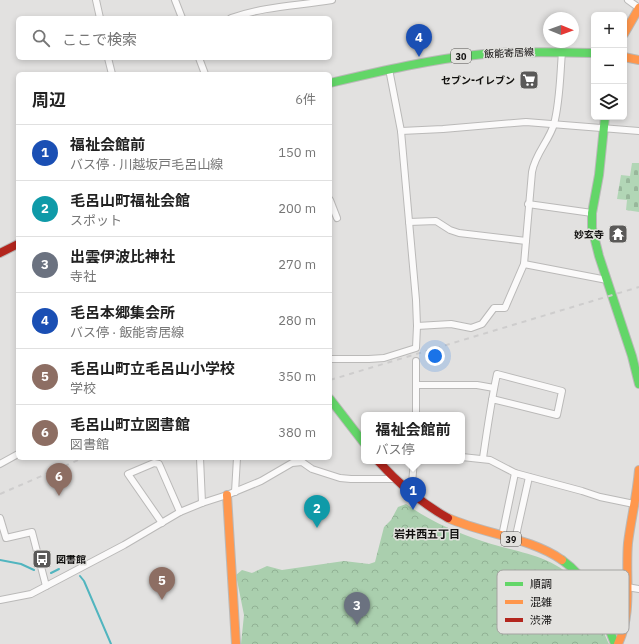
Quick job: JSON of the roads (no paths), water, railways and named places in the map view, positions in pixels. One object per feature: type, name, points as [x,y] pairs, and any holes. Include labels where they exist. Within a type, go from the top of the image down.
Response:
[{"type":"main road","points":[[627,29],[639,8]]},
{"type":"main road","name":"飯能寄居線","points":[[332,83],[389,69],[468,55],[524,52],[591,53]]},
{"type":"main road","points":[[627,58],[639,60]]},
{"type":"main road","points":[[605,120],[599,175],[592,214],[594,240],[632,356],[639,384]]},
{"type":"main road","points":[[0,253],[16,245]]},
{"type":"main road","points":[[332,402],[361,439]]},
{"type":"main road","name":"39","points":[[381,464],[394,479],[411,494],[436,511],[460,523],[549,552],[571,566],[574,570]]},
{"type":"main road","points":[[627,570],[628,545],[639,470]]},
{"type":"main road","points":[[231,494],[236,644]]},
{"type":"main road","name":"39","points":[[612,634],[616,644]]},
{"type":"main road","points":[[616,644],[622,638],[622,634]]},
{"type":"street","points":[[96,0],[100,16]]},
{"type":"street","points":[[175,0],[181,16]]},
{"type":"street","points":[[236,16],[276,3],[332,0]]},
{"type":"street","points":[[628,0],[639,8]]},
{"type":"street","points":[[417,326],[451,324],[471,328],[482,324],[494,308],[505,308],[524,264],[528,204],[533,164],[538,153],[549,138],[554,124],[558,105],[562,52]]},
{"type":"street","points":[[110,60],[112,72]]},
{"type":"street","points":[[199,60],[204,72]]},
{"type":"street","points":[[332,359],[384,358],[416,348],[417,326],[401,131],[389,69]]},
{"type":"street","points":[[401,131],[526,122],[639,131]]},
{"type":"street","points":[[528,204],[592,214]]},
{"type":"street","points":[[332,205],[337,218]]},
{"type":"street","points":[[409,222],[436,221],[450,230],[459,233],[526,241]]},
{"type":"street","points":[[524,264],[607,280]]},
{"type":"street","points":[[416,361],[416,412]]},
{"type":"street","points":[[483,458],[492,399],[498,374],[562,391],[557,415],[492,399]]},
{"type":"street","points":[[416,385],[477,384],[494,388]]},
{"type":"street","points":[[0,464],[16,455]]},
{"type":"street","points":[[465,457],[483,458],[515,473],[600,497],[634,504]]},
{"type":"street","points":[[200,460],[202,503]]},
{"type":"street","points":[[231,494],[237,460]]},
{"type":"street","points":[[308,465],[309,460]]},
{"type":"street","points":[[0,600],[31,594],[124,545],[180,512],[231,494],[261,481],[292,463],[302,462],[312,469],[340,478],[394,479]]},
{"type":"street","points":[[162,523],[128,474],[154,463],[159,464],[180,512]]},
{"type":"street","points":[[411,494],[414,464]]},
{"type":"street","points":[[502,536],[515,473]]},
{"type":"street","points":[[515,540],[529,477]]},
{"type":"street","points":[[0,518],[6,538],[32,532],[46,586]]},
{"type":"street","points":[[629,587],[639,589]]},
{"type":"waterway","points":[[0,560],[21,564],[34,570]]},
{"type":"waterway","points":[[51,573],[59,569]]},
{"type":"waterway","points":[[80,576],[84,581],[111,644]]},
{"type":"railway","points":[[332,379],[639,287]]},
{"type":"railway","points":[[0,494],[78,460]]},
{"type":"place","name":"毛呂本郷集会所","points":[[419,57]]},
{"type":"place","name":"セブン-イレブン","points":[[529,80]]},
{"type":"place","name":"妙玄寺","points":[[618,234]]},
{"type":"place","name":"毛呂山町立図書館","points":[[59,496]]},
{"type":"place","name":"福祉会館前","points":[[413,510]]},
{"type":"place","name":"毛呂山町福祉会館","points":[[317,528]]},
{"type":"place","name":"図書館","points":[[42,559]]},
{"type":"place","name":"毛呂山町立毛呂山小学校","points":[[162,600]]},
{"type":"place","name":"出雲伊波比神社","points":[[357,625]]},
{"type":"district","name":"岩井西五丁目","points":[[427,534]]}]
